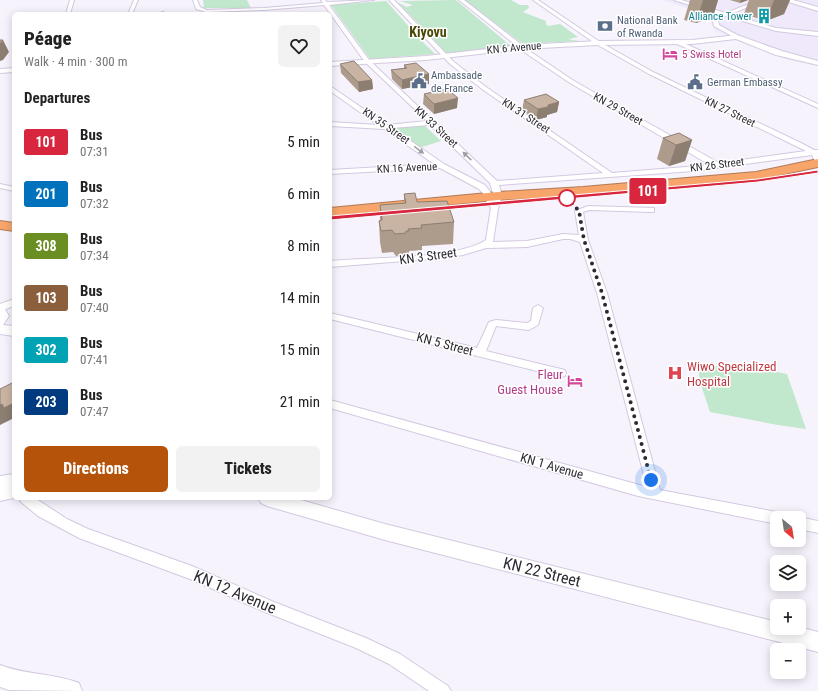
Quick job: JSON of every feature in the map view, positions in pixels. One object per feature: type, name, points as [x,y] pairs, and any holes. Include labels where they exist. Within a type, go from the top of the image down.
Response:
[{"type":"highway","points":[[332,218],[494,199],[756,176],[817,157]]},
{"type":"highway","points":[[332,212],[758,181],[818,171]]},
{"type":"highway","points":[[0,225],[12,227]]},
{"type":"highway","points":[[0,231],[12,232]]},
{"type":"main road","points":[[784,0],[818,9]]},
{"type":"main road","points":[[712,39],[721,36],[722,30]]},
{"type":"main road","name":"KN 6 Avenue","points":[[699,41],[737,37],[779,53],[818,63]]},
{"type":"main road","name":"KN 6 Avenue","points":[[332,64],[444,56],[522,46],[598,43],[747,41]]},
{"type":"main road","points":[[725,42],[779,53]]},
{"type":"main road","points":[[0,71],[12,70]]},
{"type":"main road","points":[[2,318],[12,329]]},
{"type":"main road","name":"KN 22 Street","points":[[274,500],[384,532],[818,642]]},
{"type":"main road","points":[[0,676],[35,686],[71,691]]},
{"type":"street","points":[[69,12],[72,0]]},
{"type":"street","points":[[131,12],[136,0]]},
{"type":"street","points":[[195,0],[198,8],[206,11],[265,11],[324,2],[372,0]]},
{"type":"street","name":"KN 31 Street","points":[[391,0],[421,29],[444,56],[484,88],[609,174]]},
{"type":"street","name":"KN 29 Street","points":[[461,0],[572,82],[718,166]]},
{"type":"street","name":"KN 27 Street","points":[[535,0],[598,43],[651,73],[817,157]]},
{"type":"street","points":[[676,0],[781,30],[818,34]]},
{"type":"street","points":[[683,0],[694,5]]},
{"type":"street","points":[[737,37],[722,30],[715,22],[717,18],[763,0]]},
{"type":"street","points":[[258,2],[265,11]]},
{"type":"street","name":"KN 33 Street","points":[[324,2],[331,12]]},
{"type":"street","name":"KN 33 Street","points":[[332,13],[367,62],[432,123],[494,199]]},
{"type":"street","points":[[677,42],[818,106]]},
{"type":"street","name":"KN 35 Street","points":[[332,89],[441,166]]},
{"type":"street","points":[[332,124],[386,127],[432,123]]},
{"type":"street","name":"KN 26 Street","points":[[494,199],[609,174],[817,157]]},
{"type":"street","name":"KN 16 Avenue","points":[[332,172],[441,166],[478,184],[494,199]]},
{"type":"street","points":[[0,186],[12,189]]},
{"type":"street","points":[[486,245],[490,241],[494,199]]},
{"type":"street","points":[[651,210],[582,208],[579,211],[584,240],[602,293],[654,494]]},
{"type":"street","name":"KN 3 Street","points":[[332,264],[448,255],[486,245],[528,244],[562,236],[576,236],[584,240]]},
{"type":"street","points":[[2,318],[12,305]]},
{"type":"street","points":[[480,354],[492,324],[496,323],[529,327],[535,323],[538,308]]},
{"type":"street","name":"KN 5 Street","points":[[332,316],[388,328],[480,354],[561,373]]},
{"type":"street","name":"KN 1 Avenue","points":[[332,405],[654,494],[770,517]]},
{"type":"street","name":"KN 12 Avenue","points":[[28,500],[53,518],[124,550],[193,573],[280,612],[358,641],[389,656],[443,691]]},
{"type":"street","points":[[806,524],[818,527]]},
{"type":"shaded area","points":[[662,0],[818,0],[818,66],[788,60],[715,31],[708,15]]},
{"type":"green space","points":[[203,0],[247,0],[251,8],[204,8]]},
{"type":"green space","points":[[456,0],[511,46],[446,53],[429,34],[435,33],[431,30],[425,30],[397,2],[407,7],[413,5],[400,1]]},
{"type":"green space","points":[[464,0],[511,0],[520,5],[528,5],[529,8],[523,12],[546,21],[548,26],[560,24],[578,37],[568,39],[579,41],[523,44]]},
{"type":"green space","points":[[386,1],[435,54],[370,59],[331,5]]},
{"type":"green space","points":[[424,125],[441,141],[419,148],[392,129]]},
{"type":"green space","points":[[697,365],[763,369],[787,374],[806,429],[710,412],[702,388]]},
{"type":"building","points":[[354,61],[372,80],[358,82],[340,64]]},
{"type":"building","points":[[416,63],[429,74],[402,80],[391,70],[407,68],[404,65]]},
{"type":"building","points":[[447,89],[458,98],[434,104],[424,94]]},
{"type":"building","points":[[546,94],[559,102],[548,105],[548,107],[538,109],[524,100]]},
{"type":"building","points":[[679,133],[692,140],[676,145],[663,138]]},
{"type":"building","points":[[415,193],[417,202],[447,201],[454,222],[421,225],[422,228],[408,229],[409,231],[406,231],[406,233],[395,234],[392,230],[381,231],[379,221],[382,220],[380,205],[406,203],[404,194]]},
{"type":"building","points":[[12,383],[12,404],[4,408],[2,404],[0,405],[0,389]]},
{"type":"bus line","name":"101","points":[[332,218],[758,181],[818,171]]},
{"type":"place","name":"Alliance Tower","points":[[764,16]]},
{"type":"place","name":"National Bank of Rwanda","points":[[605,26]]},
{"type":"place","name":"5 Swiss Hotel","points":[[670,54]]},
{"type":"place","name":"Ambassade de France","points":[[419,81]]},
{"type":"place","name":"German Embassy","points":[[695,82]]},
{"type":"place","name":"Wiwo Specialized Hospital","points":[[675,373]]},
{"type":"place","name":"Fleur Guest House","points":[[575,381]]},
{"type":"district","name":"Kiyovu","points":[[428,32]]},
{"type":"route","points":[[567,198],[579,211],[584,240],[602,293],[651,480]]}]
